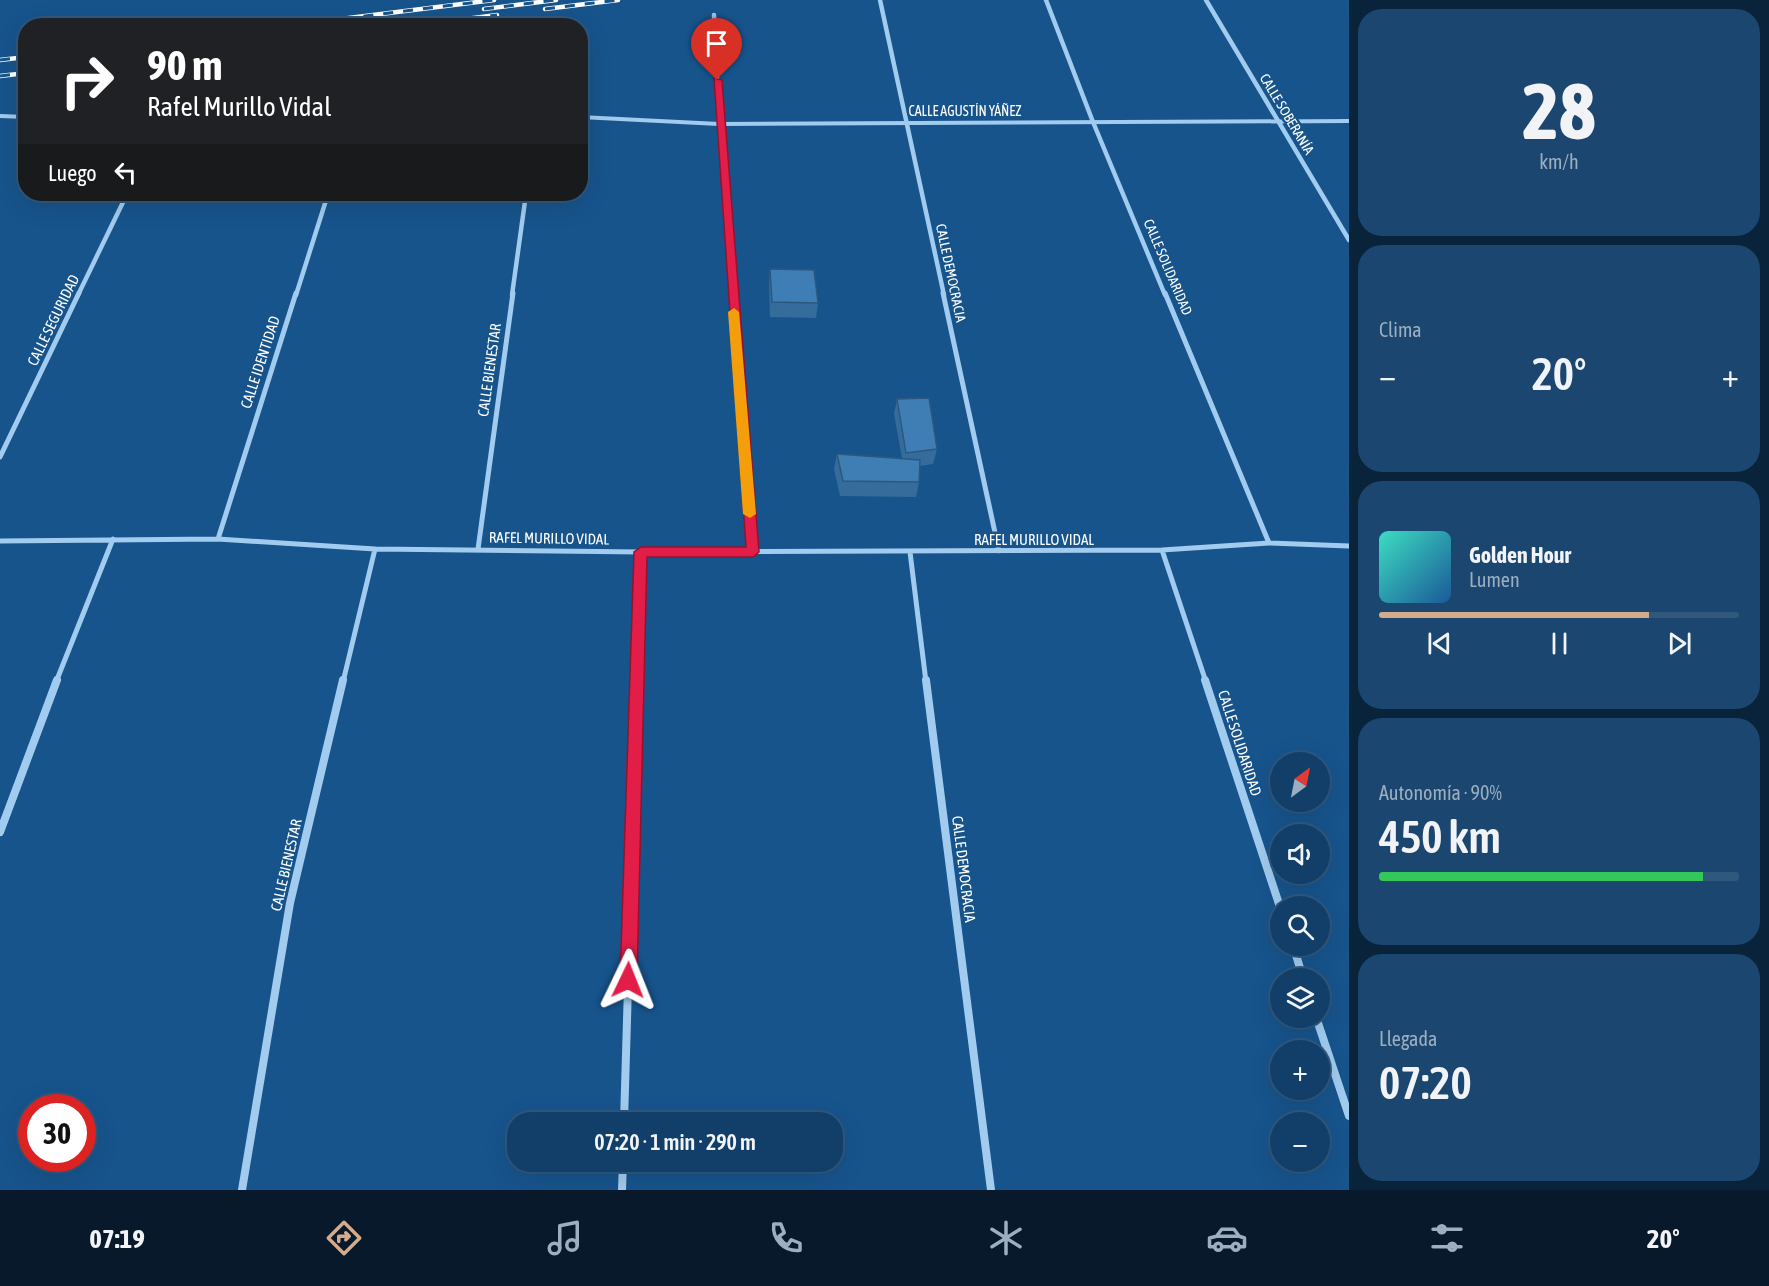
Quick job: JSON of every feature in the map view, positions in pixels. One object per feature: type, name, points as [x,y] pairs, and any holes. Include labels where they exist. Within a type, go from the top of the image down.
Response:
[{"type":"street","name":"CALLE DEMOCRACIA","points":[[880,0],[999,551]]},
{"type":"street","name":"CALLE SOLIDARIDAD","points":[[1046,0],[1093,122],[1269,543]]},
{"type":"street","name":"CALLE SOBERANÍA","points":[[1206,0],[1349,240]]},
{"type":"street","points":[[714,15],[719,124],[753,552]]},
{"type":"street","points":[[0,116],[18,117]]},
{"type":"street","name":"CALLE AGUSTÍN YÁÑEZ","points":[[588,117],[719,124],[1349,121]]},
{"type":"street","name":"CALLE SEGURIDAD","points":[[0,457],[124,201]]},
{"type":"street","name":"CALLE IDENTIDAD","points":[[218,539],[326,201]]},
{"type":"street","name":"CALLE BIENESTAR","points":[[478,549],[525,201]]},
{"type":"street","points":[[0,832],[24,763],[113,539]]},
{"type":"street","name":"RAFEL MURILLO VIDAL","points":[[0,541],[218,539],[375,549],[641,552],[1162,550],[1269,543],[1349,546]]},
{"type":"street","name":"CALLE BIENESTAR","points":[[242,1190],[290,903],[375,549]]},
{"type":"street","name":"CALLE SOLIDARIDAD","points":[[1162,550],[1276,896]]},
{"type":"street","points":[[624,1112],[641,552]]},
{"type":"street","name":"CALLE DEMOCRACIA","points":[[910,552],[991,1190]]},
{"type":"street","points":[[1320,1028],[1349,1116]]},
{"type":"street","points":[[622,1190],[623,1172]]},
{"type":"building","points":[[770,269],[814,270],[818,303],[772,302]]},
{"type":"building","points":[[929,398],[937,449],[906,453],[897,399]]},
{"type":"building","points":[[837,454],[920,460],[919,482],[843,481]]},
{"type":"railway","points":[[349,18],[494,0]]},
{"type":"railway","points":[[484,9],[556,0]]},
{"type":"railway","points":[[545,9],[618,0]]},
{"type":"railway","points":[[474,18],[497,15]]},
{"type":"railway","points":[[0,60],[18,58]]},
{"type":"railway","points":[[0,76],[18,74]]},
{"type":"slow traffic","points":[[734,312],[750,514]]},
{"type":"route","points":[[628,980],[641,552],[753,552],[717,80]]}]
